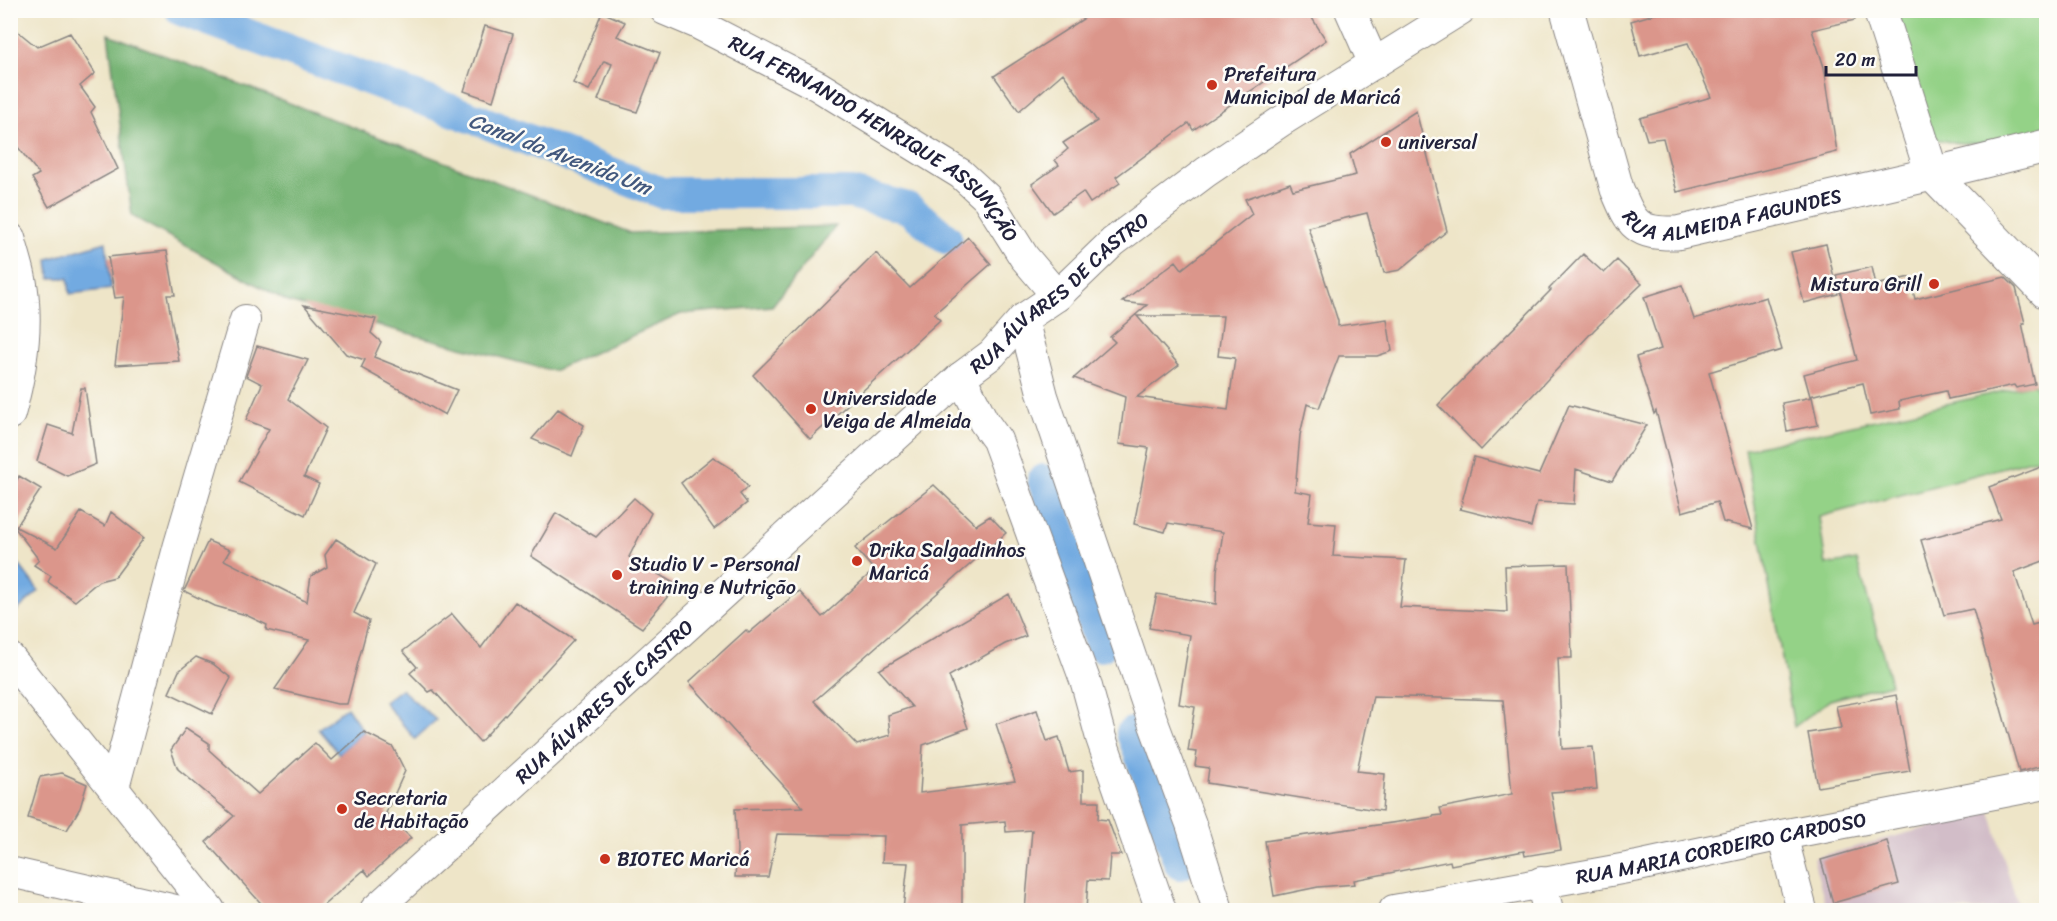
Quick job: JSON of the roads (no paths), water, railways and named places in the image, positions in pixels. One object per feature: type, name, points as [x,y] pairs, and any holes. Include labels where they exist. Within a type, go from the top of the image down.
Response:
[{"type":"main road","name":"RUA ALMEIDA FAGUNDES","points":[[1568,10],[1617,189],[1627,213],[1635,224],[1643,230],[1657,234],[1677,233],[2046,146]]},
{"type":"main road","points":[[1880,10],[1932,174],[2046,292]]},
{"type":"street","name":"RUA FERNANDO HENRIQUE ASSUNÇÃO","points":[[665,10],[698,17],[818,86],[961,174],[987,198],[1024,257],[1057,296]]},
{"type":"street","points":[[1350,10],[1374,64]]},
{"type":"street","name":"RUA ÁLVARES DE CASTRO","points":[[375,910],[961,377],[992,354],[1023,319],[1057,296],[1113,242],[1206,172],[1280,122],[1460,10]]},
{"type":"street","points":[[10,238],[19,267],[24,302],[24,337],[10,414]]},
{"type":"street","points":[[1023,319],[1043,396],[1153,722],[1191,824],[1218,910]]},
{"type":"street","points":[[114,788],[178,548],[245,320]]},
{"type":"street","points":[[961,377],[984,422],[997,440],[1086,683],[1101,738],[1161,910]]},
{"type":"street","points":[[10,658],[210,910]]},
{"type":"street","name":"RUA MARIA CORDEIRO CARDOSO","points":[[1394,910],[1545,896],[1638,866],[1782,835],[2046,784]]},
{"type":"street","points":[[1782,835],[1802,910]]},
{"type":"street","points":[[10,872],[162,907],[168,888],[178,869]]},
{"type":"water","points":[[106,242],[111,289],[70,294],[68,278],[50,278],[48,259]]},
{"type":"water","points":[[11,554],[39,591],[14,613],[11,607]]},
{"type":"water","points":[[401,689],[436,720],[415,739],[384,702]]},
{"type":"water","points":[[347,707],[364,732],[339,754],[318,729]]},
{"type":"waterway","name":"Canal da Avenida Um","points":[[181,10],[481,121],[662,193],[851,193],[908,208],[946,238]]},
{"type":"waterway","name":"Canal da Avenida Um","points":[[1043,480],[1101,646]]},
{"type":"waterway","name":"Canal da Avenida Um","points":[[1132,733],[1180,864]]},
{"type":"place","name":"Prefeitura Municipal de Maricá","points":[[1212,85]]},
{"type":"place","name":"universal","points":[[1386,142]]},
{"type":"place","name":"Mistura Grill","points":[[1934,284]]},
{"type":"place","name":"Universidade Veiga de Almeida","points":[[811,409]]},
{"type":"place","name":"Drika Salgadinhos Maricá","points":[[857,561]]},
{"type":"place","name":"Studio V - Personal training e Nutrição","points":[[617,575]]},
{"type":"place","name":"Secretaria de Habitação","points":[[342,809]]},
{"type":"place","name":"BIOTEC Maricá","points":[[605,859]]}]
